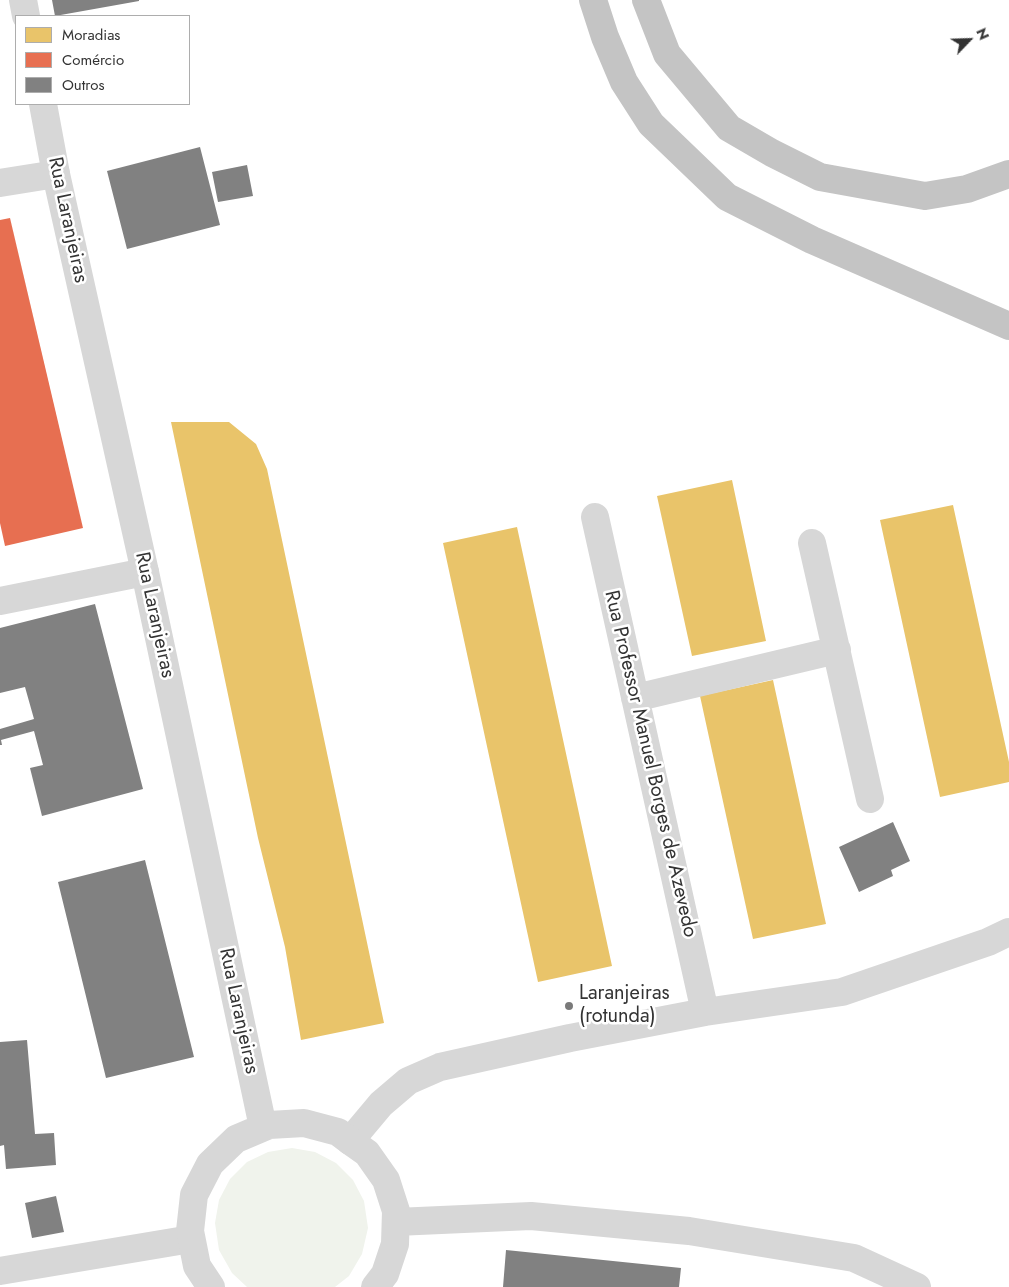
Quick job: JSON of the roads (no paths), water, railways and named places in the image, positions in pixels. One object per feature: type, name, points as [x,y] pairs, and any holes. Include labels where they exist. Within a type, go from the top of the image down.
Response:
[{"type":"highway","points":[[593,0],[605,37],[624,82],[650,124],[727,197],[812,240],[1009,326]]},
{"type":"highway","points":[[646,0],[667,54],[730,128],[820,178],[925,196],[967,189],[1009,174]]},
{"type":"street","points":[[23,0],[26,15]]},
{"type":"street","name":"Rua Laranjeiras","points":[[43,105],[56,174],[145,572],[264,1127]]},
{"type":"street","points":[[0,183],[56,174]]},
{"type":"street","name":"Rua Professor Manuel Borges de Azevedo","points":[[594,517],[705,1012]]},
{"type":"street","points":[[812,543],[870,799]]},
{"type":"street","points":[[0,601],[145,572]]},
{"type":"street","points":[[635,698],[837,650]]},
{"type":"street","points":[[350,1140],[381,1104],[408,1081],[440,1067],[570,1038],[705,1012],[842,992],[988,942],[1009,932]]},
{"type":"street","points":[[211,1287],[197,1266],[190,1231],[194,1195],[210,1164],[236,1139],[264,1127],[304,1123],[338,1132],[350,1140],[367,1153],[386,1180],[396,1211],[395,1244],[384,1274],[375,1287]]},
{"type":"street","points":[[396,1222],[531,1216],[689,1231],[854,1258],[917,1287]]},
{"type":"street","points":[[0,1271],[192,1239]]},
{"type":"place","name":"Laranjeiras (rotunda)","points":[[569,1006]]}]
